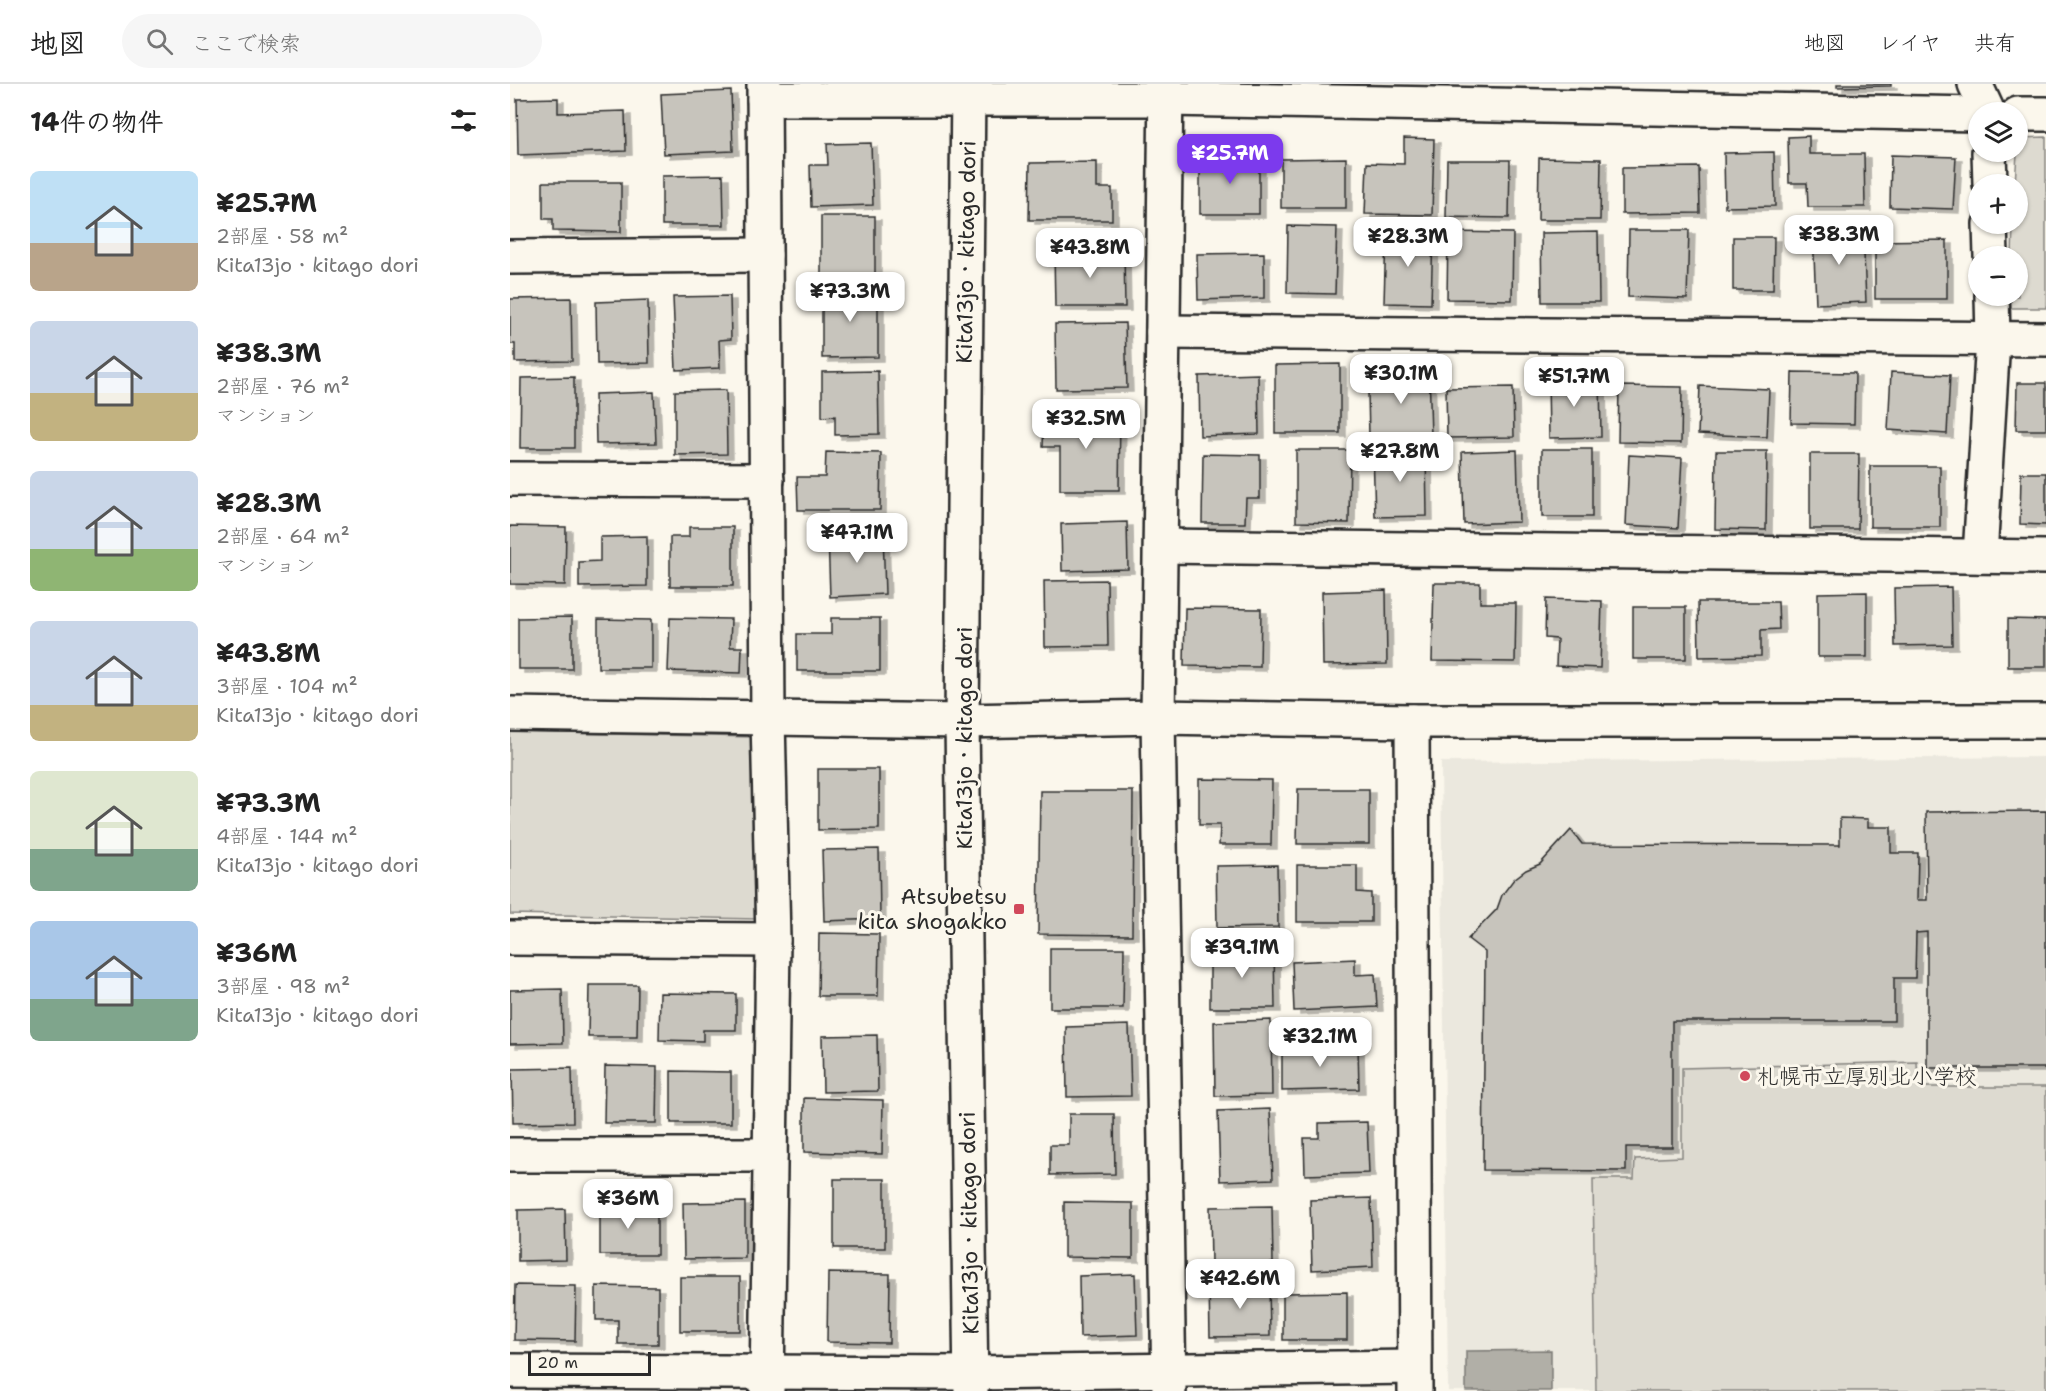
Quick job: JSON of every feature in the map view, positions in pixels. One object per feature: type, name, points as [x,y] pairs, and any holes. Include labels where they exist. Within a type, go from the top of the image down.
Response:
[{"type":"street","points":[[1975,84],[1983,102]]},
{"type":"street","points":[[767,1382],[773,940],[768,718],[764,91],[1166,92],[1968,114]]},
{"type":"street","name":"Kita13jo・kitago dori","points":[[968,91],[962,721],[971,1382]]},
{"type":"street","points":[[1166,92],[1158,717],[1169,1381]]},
{"type":"street","points":[[2028,114],[2046,114]]},
{"type":"street","points":[[510,257],[765,255]]},
{"type":"street","points":[[1980,556],[1993,339],[1992,306]]},
{"type":"street","points":[[1163,332],[2046,339]]},
{"type":"street","points":[[510,479],[767,480]]},
{"type":"street","points":[[1161,546],[2046,557]]},
{"type":"street","points":[[510,714],[962,721],[1158,717],[1412,721],[2046,721]]},
{"type":"street","points":[[510,1371],[767,1382],[1414,1379],[1412,721]]},
{"type":"street","points":[[510,938],[773,940]]},
{"type":"street","points":[[510,1155],[770,1155]]},
{"type":"shaded area","points":[[2046,137],[2046,308],[2011,308],[2011,306],[2028,306],[2028,246],[2012,246],[2013,234],[2028,234],[2028,174],[2016,174],[2016,162],[2028,162],[2028,138]]},
{"type":"shaded area","points":[[510,732],[756,737],[758,919],[510,914]]},
{"type":"shaded area","name":"札幌市立厚別北小学校","points":[[2046,757],[2046,1391],[1448,1391],[1441,762]]},
{"type":"shaded area","points":[[1917,1062],[1918,1087],[2046,1087],[2046,1391],[1596,1391],[1593,1179],[1634,1179],[1635,1159],[1682,1157],[1682,1068]]},
{"type":"shaded area","points":[[1551,1350],[1551,1391],[1466,1391],[1466,1351]]},
{"type":"building","points":[[1837,84],[1891,84],[1891,86],[1837,87]]},
{"type":"building","points":[[731,91],[733,151],[664,154],[661,94]]},
{"type":"building","points":[[558,98],[558,113],[625,111],[626,151],[518,155],[517,99]]},
{"type":"building","points":[[1809,136],[1809,154],[1864,154],[1865,207],[1808,207],[1807,183],[1789,183],[1788,137]]},
{"type":"building","points":[[1404,138],[1434,139],[1432,215],[1365,214],[1367,163],[1404,164]]},
{"type":"building","points":[[871,143],[873,205],[811,207],[810,165],[828,165],[827,144]]},
{"type":"building","points":[[1774,152],[1775,206],[1725,207],[1724,153]]},
{"type":"building","points":[[1891,155],[1956,157],[1953,209],[1890,207]]},
{"type":"building","points":[[1200,157],[1259,157],[1259,214],[1200,214]]},
{"type":"building","points":[[1346,158],[1346,208],[1281,208],[1281,159]]},
{"type":"building","points":[[1539,158],[1601,159],[1600,220],[1538,220]]},
{"type":"building","points":[[1447,160],[1510,160],[1509,218],[1446,217]]},
{"type":"building","points":[[1097,162],[1097,188],[1112,188],[1112,220],[1029,220],[1030,163]]},
{"type":"building","points":[[1699,167],[1700,213],[1622,214],[1622,168]]},
{"type":"building","points":[[723,175],[724,225],[662,225],[662,176]]},
{"type":"building","points":[[543,182],[621,182],[621,232],[553,231],[553,219],[543,219]]},
{"type":"building","points":[[821,216],[875,216],[875,278],[821,278]]},
{"type":"building","points":[[1288,226],[1337,227],[1335,294],[1287,293]]},
{"type":"building","points":[[1863,229],[1866,302],[1816,304],[1813,231]]},
{"type":"building","points":[[1629,230],[1689,230],[1687,299],[1628,297]]},
{"type":"building","points":[[1448,232],[1513,233],[1512,300],[1447,299]]},
{"type":"building","points":[[1598,232],[1599,302],[1542,302],[1541,233]]},
{"type":"building","points":[[1386,233],[1433,234],[1431,304],[1384,303]]},
{"type":"building","points":[[1733,237],[1774,237],[1773,290],[1733,290]]},
{"type":"building","points":[[1947,240],[1947,299],[1875,299],[1875,241]]},
{"type":"building","points":[[1124,251],[1125,307],[1055,307],[1054,252]]},
{"type":"building","points":[[1264,253],[1264,298],[1198,300],[1197,254]]},
{"type":"building","points":[[822,289],[878,289],[878,357],[822,358]]},
{"type":"building","points":[[730,296],[731,339],[719,340],[720,368],[676,370],[673,297]]},
{"type":"building","points":[[571,298],[572,361],[515,362],[515,344],[510,344],[510,299]]},
{"type":"building","points":[[648,300],[649,363],[597,364],[596,302]]},
{"type":"building","points":[[1125,323],[1127,388],[1056,389],[1055,324]]},
{"type":"building","points":[[1340,364],[1340,433],[1275,433],[1275,365]]},
{"type":"building","points":[[1429,368],[1431,436],[1369,437],[1368,392],[1381,391],[1381,380],[1389,380],[1389,369]]},
{"type":"building","points":[[878,371],[879,434],[835,435],[835,416],[822,417],[822,372]]},
{"type":"building","points":[[1792,372],[1855,373],[1854,424],[1791,423]]},
{"type":"building","points":[[1891,372],[1950,375],[1947,434],[1888,430]]},
{"type":"building","points":[[1258,374],[1259,434],[1200,436],[1199,376]]},
{"type":"building","points":[[574,377],[574,448],[520,448],[521,378]]},
{"type":"building","points":[[1600,377],[1601,437],[1549,438],[1548,378]]},
{"type":"building","points":[[2017,383],[2046,383],[2046,430],[2016,430]]},
{"type":"building","points":[[1619,386],[1682,387],[1681,443],[1618,442]]},
{"type":"building","points":[[1700,386],[1769,389],[1767,437],[1698,434]]},
{"type":"building","points":[[1513,387],[1514,437],[1447,438],[1446,388]]},
{"type":"building","points":[[726,390],[727,454],[675,455],[675,391]]},
{"type":"building","points":[[654,392],[656,443],[596,444],[595,394]]},
{"type":"building","points":[[1044,415],[1120,416],[1119,490],[1060,490],[1060,447],[1043,447]]},
{"type":"building","points":[[1542,449],[1592,449],[1592,517],[1542,517]]},
{"type":"building","points":[[1296,450],[1350,450],[1349,523],[1296,522]]},
{"type":"building","points":[[1426,450],[1427,516],[1375,517],[1373,451]]},
{"type":"building","points":[[1517,450],[1519,522],[1464,524],[1462,452]]},
{"type":"building","points":[[1716,451],[1767,451],[1766,530],[1715,529]]},
{"type":"building","points":[[826,452],[881,453],[880,510],[798,510],[797,477],[825,477]]},
{"type":"building","points":[[1203,454],[1260,455],[1260,498],[1246,498],[1245,523],[1202,523]]},
{"type":"building","points":[[1810,454],[1859,454],[1858,529],[1810,529]]},
{"type":"building","points":[[1629,455],[1682,458],[1678,528],[1626,525]]},
{"type":"building","points":[[1870,466],[1940,466],[1940,527],[1870,527]]},
{"type":"building","points":[[2021,473],[2046,473],[2046,525],[2020,524]]},
{"type":"building","points":[[1127,522],[1128,569],[1062,571],[1061,524]]},
{"type":"building","points":[[510,526],[566,527],[565,585],[510,584]]},
{"type":"building","points":[[689,527],[733,527],[733,586],[670,586],[670,537],[689,537]]},
{"type":"building","points":[[883,531],[885,594],[830,597],[828,534]]},
{"type":"building","points":[[647,536],[647,586],[579,587],[579,562],[600,561],[600,537]]},
{"type":"building","points":[[1107,580],[1108,646],[1045,647],[1044,581]]},
{"type":"building","points":[[1434,583],[1480,583],[1480,603],[1516,603],[1515,662],[1432,661]]},
{"type":"building","points":[[1951,587],[1952,645],[1895,646],[1894,588]]},
{"type":"building","points":[[1386,590],[1387,664],[1323,665],[1322,592]]},
{"type":"building","points":[[1867,592],[1867,657],[1818,657],[1818,593]]},
{"type":"building","points":[[1546,599],[1602,601],[1600,668],[1556,666],[1557,639],[1545,638]]},
{"type":"building","points":[[1698,602],[1778,602],[1779,629],[1761,630],[1761,656],[1699,657]]},
{"type":"building","points":[[1633,607],[1686,607],[1686,659],[1633,659]]},
{"type":"building","points":[[1185,608],[1261,609],[1260,667],[1184,666]]},
{"type":"building","points":[[572,617],[572,669],[518,669],[518,618]]},
{"type":"building","points":[[670,618],[731,619],[730,647],[742,647],[741,673],[668,671]]},
{"type":"building","points":[[831,618],[880,618],[880,671],[797,671],[797,634],[831,634]]},
{"type":"building","points":[[598,619],[651,620],[651,668],[598,668]]},
{"type":"building","points":[[2008,619],[2046,620],[2046,667],[2008,667]]},
{"type":"building","points":[[818,769],[879,769],[879,829],[818,830]]},
{"type":"building","points":[[1199,779],[1272,780],[1271,845],[1219,845],[1220,825],[1199,825]]},
{"type":"building","points":[[1298,789],[1369,789],[1369,844],[1297,844]]},
{"type":"building","points":[[1040,791],[1133,791],[1132,935],[1038,934]]},
{"type":"building","points":[[2046,811],[2046,1068],[1927,1068],[1927,932],[1916,933],[1915,978],[1894,978],[1894,1021],[1672,1021],[1672,1147],[1626,1147],[1626,1171],[1483,1170],[1485,952],[1468,939],[1497,909],[1502,895],[1514,879],[1540,864],[1571,830],[1582,844],[1840,845],[1840,818],[1868,819],[1868,827],[1891,827],[1891,853],[1918,853],[1917,900],[1927,900],[1926,812]]},
{"type":"building","points":[[879,849],[880,919],[824,921],[822,850]]},
{"type":"building","points":[[1277,865],[1278,927],[1217,928],[1216,866]]},
{"type":"building","points":[[1297,865],[1357,865],[1357,892],[1371,893],[1371,922],[1297,922]]},
{"type":"building","points":[[819,933],[879,934],[878,996],[818,996]]},
{"type":"building","points":[[1050,948],[1124,948],[1123,1008],[1050,1008]]},
{"type":"building","points":[[1210,949],[1274,949],[1275,1008],[1210,1008]]},
{"type":"building","points":[[1355,959],[1355,975],[1375,974],[1377,1007],[1294,1011],[1292,962]]},
{"type":"building","points":[[589,985],[638,985],[637,1037],[588,1037]]},
{"type":"building","points":[[562,989],[563,1043],[510,1044],[510,990]]},
{"type":"building","points":[[660,993],[736,994],[736,1030],[703,1030],[703,1041],[659,1040]]},
{"type":"building","points":[[1271,1020],[1272,1095],[1215,1096],[1214,1022]]},
{"type":"building","points":[[1129,1025],[1131,1096],[1067,1097],[1066,1027]]},
{"type":"building","points":[[877,1035],[878,1091],[823,1092],[822,1036]]},
{"type":"building","points":[[1358,1046],[1359,1089],[1282,1091],[1282,1047]]},
{"type":"building","points":[[605,1066],[657,1067],[656,1123],[604,1123]]},
{"type":"building","points":[[572,1068],[573,1122],[513,1123],[512,1069]]},
{"type":"building","points":[[671,1071],[731,1072],[731,1123],[671,1123]]},
{"type":"building","points":[[804,1098],[883,1100],[882,1154],[804,1152]]},
{"type":"building","points":[[1270,1109],[1273,1179],[1220,1181],[1218,1111]]},
{"type":"building","points":[[1069,1114],[1114,1114],[1115,1174],[1050,1175],[1050,1145],[1069,1145]]},
{"type":"building","points":[[1367,1122],[1369,1173],[1305,1175],[1304,1138],[1319,1138],[1319,1123]]},
{"type":"building","points":[[834,1179],[885,1179],[885,1248],[834,1248]]},
{"type":"building","points":[[1371,1198],[1373,1267],[1312,1270],[1310,1200]]},
{"type":"building","points":[[745,1202],[745,1258],[684,1259],[683,1203]]},
{"type":"building","points":[[1064,1202],[1133,1203],[1133,1258],[1064,1257]]},
{"type":"building","points":[[600,1205],[657,1205],[657,1255],[600,1255]]},
{"type":"building","points":[[1272,1206],[1273,1263],[1211,1264],[1210,1207]]},
{"type":"building","points":[[565,1209],[566,1260],[518,1261],[518,1210]]},
{"type":"building","points":[[828,1273],[890,1274],[889,1343],[827,1342]]},
{"type":"building","points":[[1135,1274],[1137,1335],[1080,1337],[1079,1276]]},
{"type":"building","points":[[680,1277],[740,1277],[740,1331],[680,1331]]},
{"type":"building","points":[[1269,1283],[1270,1336],[1210,1337],[1209,1285]]},
{"type":"building","points":[[515,1285],[576,1286],[575,1341],[514,1340]]},
{"type":"building","points":[[596,1286],[658,1287],[658,1344],[618,1344],[618,1320],[596,1320]]},
{"type":"building","points":[[1347,1292],[1347,1340],[1283,1340],[1283,1293]]},
{"type":"place","name":"Atsubetsu kita shogakko","points":[[1019,909]]},
{"type":"place","name":"札幌市立厚別北小学校","points":[[1745,1076]]}]
